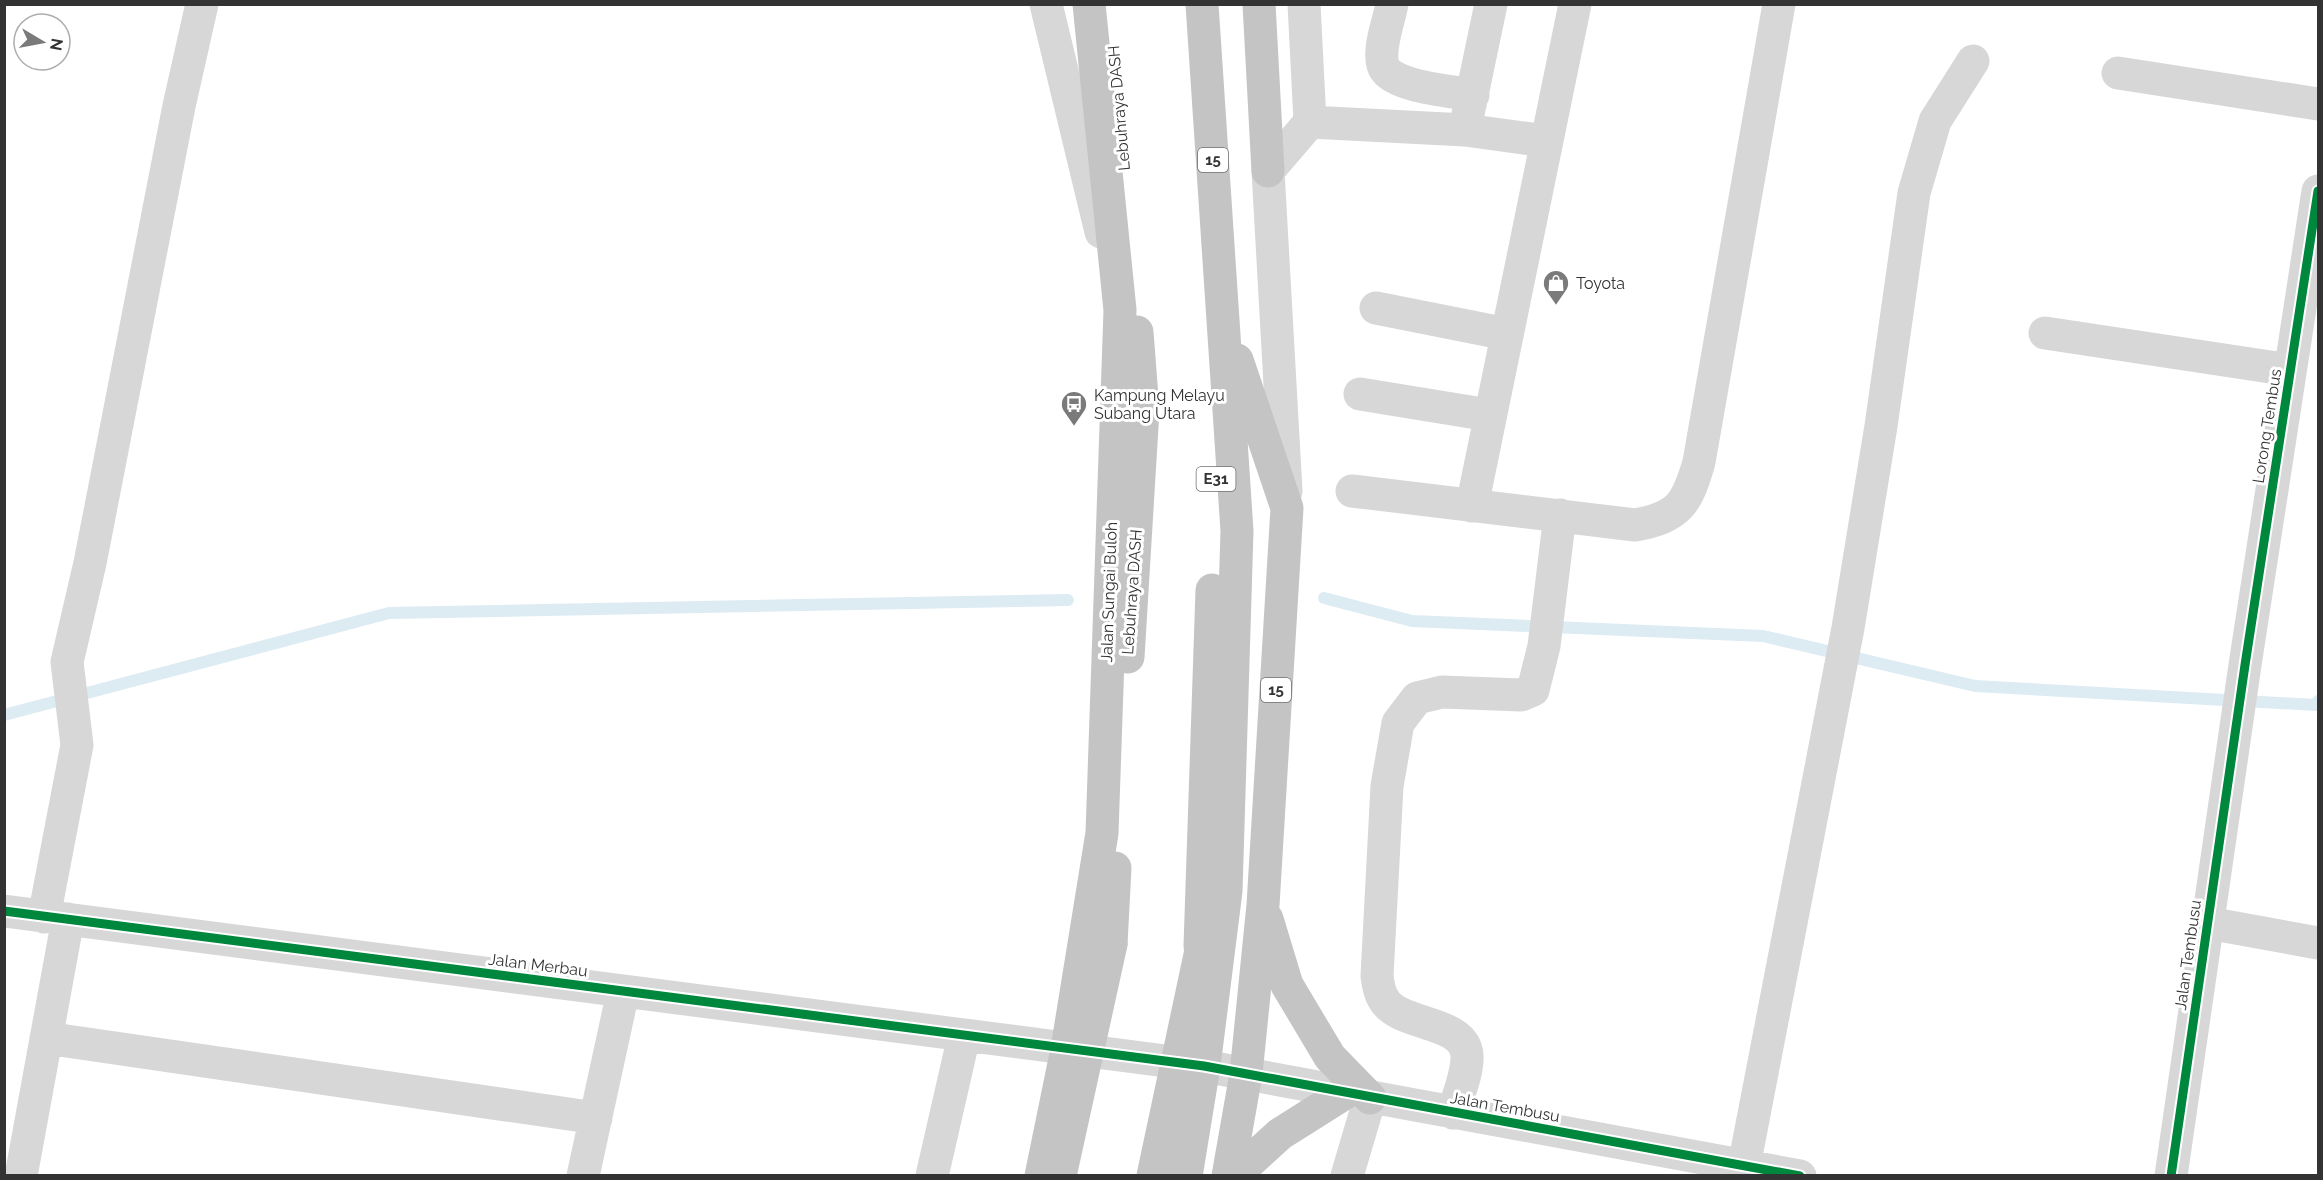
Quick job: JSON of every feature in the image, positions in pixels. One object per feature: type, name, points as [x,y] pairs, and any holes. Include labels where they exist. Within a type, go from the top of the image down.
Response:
[{"type":"highway","name":"Jalan Sungai Buloh","points":[[1041,1176],[1067,1049],[1102,833],[1108,584],[1120,310],[1089,4]]},
{"type":"highway","name":"Lebuhraya DASH","points":[[1060,1176],[1111,944],[1143,410],[1110,4]]},
{"type":"highway","name":"E31","points":[[1153,1176],[1200,955],[1218,414],[1184,4]]},
{"type":"highway","name":"15","points":[[1186,1176],[1204,1066],[1226,891],[1236,531],[1202,4]]},
{"type":"highway","points":[[1259,4],[1268,171]]},
{"type":"highway","name":"15","points":[[1223,316],[1287,508],[1263,905],[1246,1074],[1228,1176]]},
{"type":"highway","points":[[1234,1176],[1281,1134],[1358,1095],[1330,1057],[1287,985],[1263,905]]},
{"type":"street","points":[[21,1176],[46,1038],[56,918],[76,745],[67,662],[90,563],[179,106],[202,4]]},
{"type":"street","points":[[1046,4],[1120,310]]},
{"type":"street","points":[[1287,508],[1268,171],[1310,122],[1304,4]]},
{"type":"street","points":[[1392,4],[1382,52],[1383,65],[1390,76],[1401,81],[1473,94]]},
{"type":"street","points":[[1465,130],[1491,4]]},
{"type":"street","points":[[1472,506],[1575,4]]},
{"type":"street","points":[[1352,491],[1635,525],[1660,520],[1679,509],[1692,489],[1699,462],[1779,4]]},
{"type":"street","points":[[1744,1166],[1848,628],[1881,426],[1914,193],[1935,121],[1972,61]]},
{"type":"street","points":[[2118,73],[2319,104]]},
{"type":"street","points":[[1310,122],[1465,130],[1546,141]]},
{"type":"street","name":"Lorong Tembus","points":[[2234,739],[2319,191]]},
{"type":"street","points":[[1376,308],[1507,334]]},
{"type":"street","points":[[2045,333],[2290,370]]},
{"type":"street","points":[[1360,394],[1489,415]]},
{"type":"street","points":[[1453,1113],[1466,1062],[1467,1052],[1462,1042],[1452,1033],[1396,1012],[1383,999],[1377,976],[1387,786],[1398,723],[1417,698],[1442,692],[1521,695],[1533,690],[1544,646],[1560,516]]},
{"type":"street","name":"Jalan Tembusu","points":[[2171,1176],[2234,739]]},
{"type":"street","name":"Jalan Merbau","points":[[4,911],[1204,1066]]},
{"type":"street","points":[[2208,923],[2319,943]]},
{"type":"street","points":[[583,1176],[623,992]]},
{"type":"street","points":[[932,1176],[964,1036]]},
{"type":"street","points":[[46,1038],[596,1118]]},
{"type":"street","name":"Jalan Tembusu","points":[[1204,1066],[1453,1113],[1691,1166],[1744,1166],[1800,1176]]},
{"type":"street","points":[[1347,1176],[1358,1095]]},
{"type":"waterway","points":[[1324,598],[1412,621],[1763,636],[1975,686],[2316,705],[2318,701]]},
{"type":"waterway","points":[[4,715],[389,613],[1068,600]]},
{"type":"cycle path","points":[[2171,1176],[2245,665],[2318,191]]},
{"type":"cycle path","points":[[4,911],[1204,1066],[1800,1176]]},
{"type":"place","name":"Toyota","points":[[1556,306]]},
{"type":"place","name":"Kampung Melayu Subang Utara","points":[[1074,427]]}]
